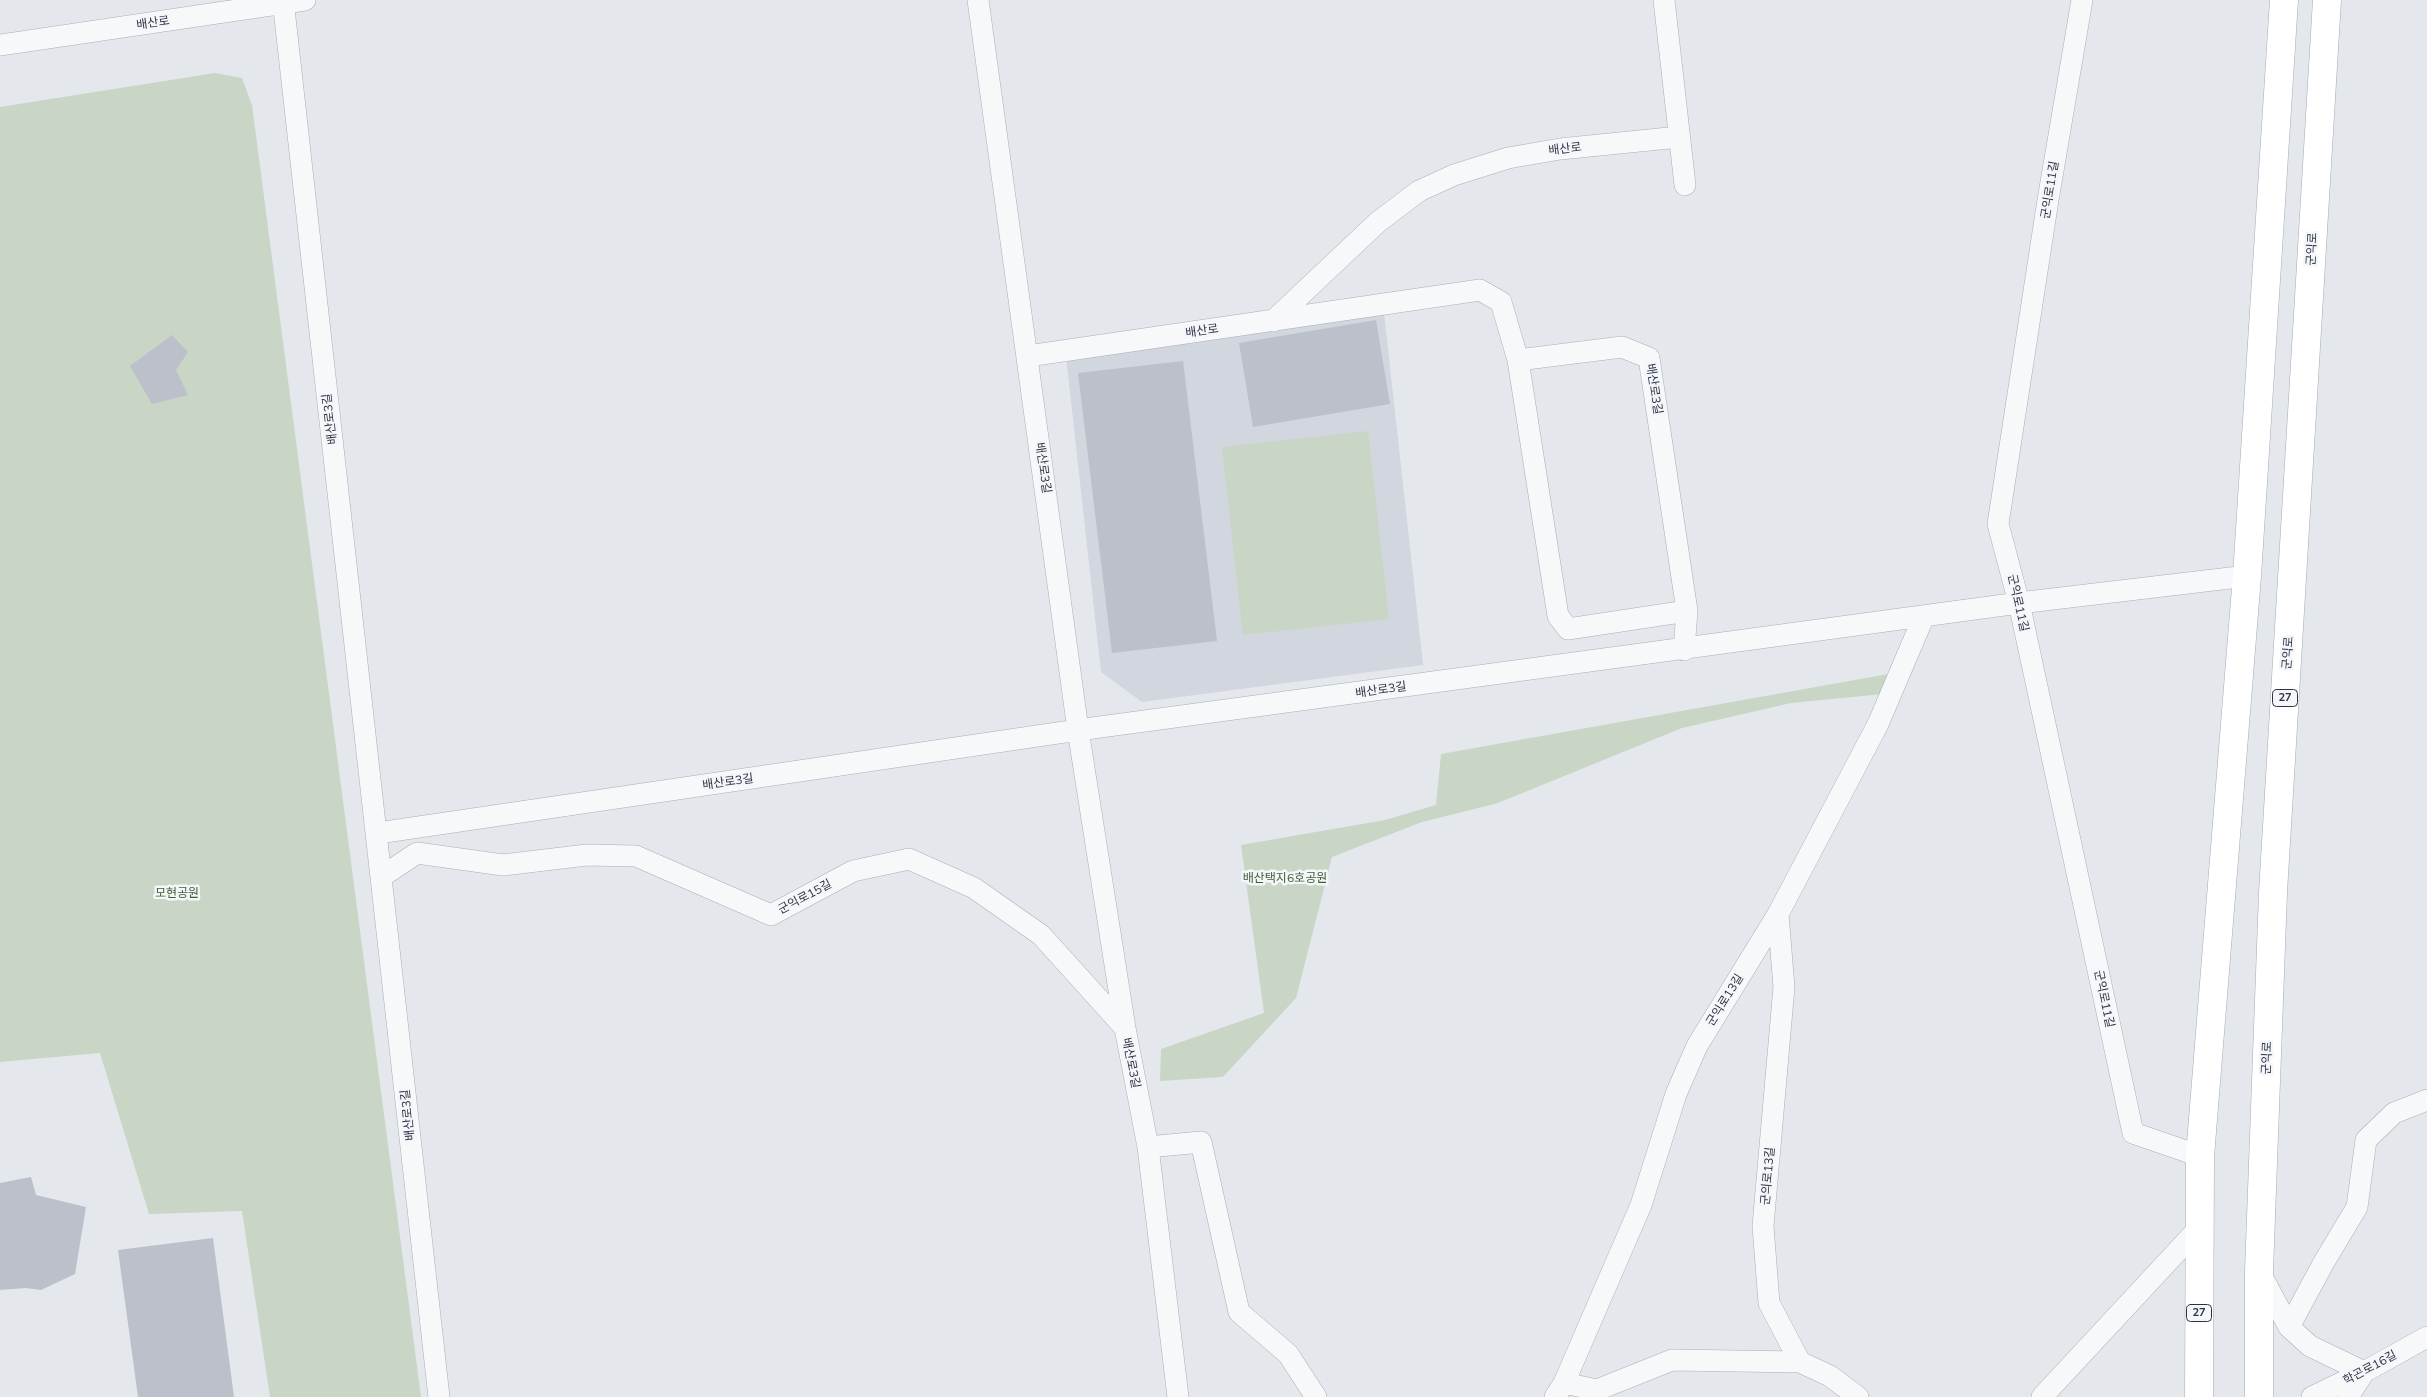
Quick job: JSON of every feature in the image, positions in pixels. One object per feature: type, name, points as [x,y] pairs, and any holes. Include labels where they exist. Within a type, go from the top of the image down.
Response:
[{"type":"main road","name":"27","points":[[2198,1397],[2200,1156],[2247,576],[2284,0]]},
{"type":"main road","name":"군익로","points":[[2259,1397],[2259,1271],[2273,892],[2326,0]]},
{"type":"street","name":"배산로","points":[[0,45],[305,0]]},
{"type":"street","points":[[978,0],[1028,356]]},
{"type":"street","points":[[1664,0],[1685,185]]},
{"type":"street","name":"군익로11길","points":[[2082,0],[2048,200],[1998,524],[2019,603],[2134,1133],[2200,1156]]},
{"type":"street","name":"배산로3길","points":[[283,2],[378,834],[439,1397]]},
{"type":"street","name":"배산로","points":[[1028,356],[1273,321],[1378,222],[1419,191],[1454,175],[1508,158],[1560,149],[1679,137]]},
{"type":"street","points":[[1273,321],[1480,290],[1501,302],[1518,360],[1558,616],[1568,629],[1687,611]]},
{"type":"street","name":"배산로3길","points":[[1518,360],[1622,347],[1649,358],[1687,611],[1684,650]]},
{"type":"street","name":"배산로3길","points":[[1028,356],[1078,730],[1125,1028],[1148,1147],[1178,1397]]},
{"type":"street","points":[[2019,603],[2247,576]]},
{"type":"street","name":"배산로3길","points":[[378,834],[1078,730],[1684,650],[2019,603]]},
{"type":"street","name":"군익로13길","points":[[1559,1390],[1641,1205],[1676,1094],[1697,1046],[1778,914],[1878,724],[1924,616]]},
{"type":"street","name":"군익로15길","points":[[382,877],[417,852],[503,865],[586,856],[636,856],[771,916],[853,872],[909,858],[974,888],[1040,935],[1125,1028]]},
{"type":"street","name":"군의로13길","points":[[1778,914],[1784,987],[1763,1226],[1769,1303],[1800,1362]]},
{"type":"street","points":[[2289,1327],[2324,1262],[2357,1207],[2366,1140],[2394,1113],[2427,1100]]},
{"type":"street","points":[[1148,1147],[1201,1142],[1239,1312],[1288,1354],[1316,1397]]},
{"type":"street","points":[[2042,1397],[2200,1228]]},
{"type":"street","points":[[2259,1271],[2289,1327],[2310,1346],[2364,1372],[2348,1397]]},
{"type":"street","name":"학곤로16길","points":[[2312,1397],[2364,1372],[2427,1337]]},
{"type":"street","points":[[1559,1390],[1597,1390],[1672,1360],[1800,1362],[1830,1376],[1858,1397]]},
{"type":"shaded area","points":[[1384,313],[1423,665],[1142,702],[1101,672],[1066,356]]},
{"type":"green space","name":"모현공원","points":[[215,73],[242,78],[252,105],[421,1397],[270,1397],[242,1211],[149,1214],[100,1053],[0,1062],[0,107]]},
{"type":"green space","points":[[1368,431],[1389,619],[1243,635],[1222,447]]},
{"type":"green space","name":"배산택지6호공원","points":[[1894,673],[1893,693],[1791,703],[1682,728],[1498,803],[1422,822],[1332,857],[1296,998],[1223,1077],[1160,1081],[1161,1049],[1264,1013],[1241,845],[1385,820],[1436,805],[1441,754]]},
{"type":"building","points":[[1376,320],[1390,404],[1253,427],[1239,343]]},
{"type":"building","points":[[172,335],[188,352],[176,370],[188,395],[152,404],[130,366]]},
{"type":"building","points":[[1183,361],[1217,641],[1112,653],[1078,373]]},
{"type":"building","points":[[31,1177],[36,1195],[86,1207],[75,1274],[41,1290],[26,1288],[0,1290],[0,1183]]},
{"type":"building","points":[[213,1238],[234,1397],[138,1397],[118,1250]]}]
